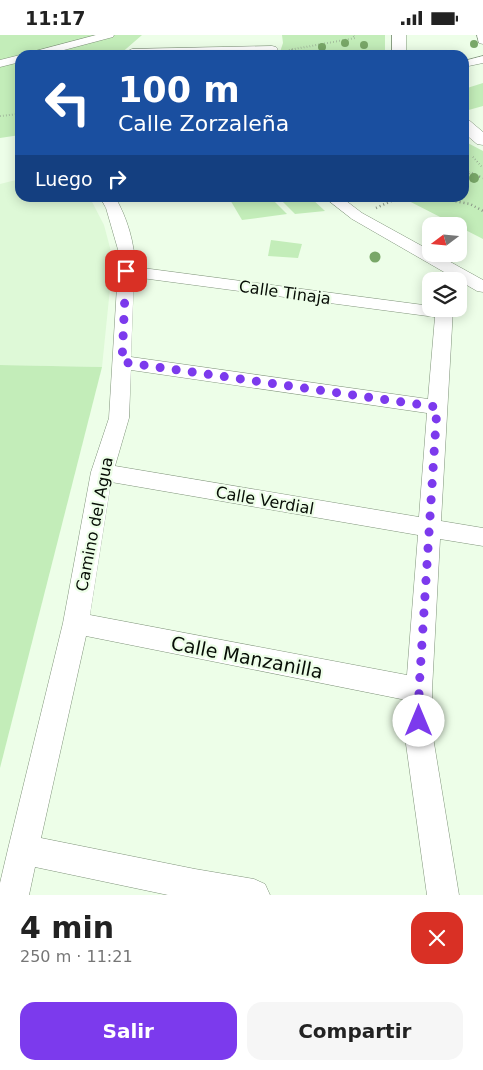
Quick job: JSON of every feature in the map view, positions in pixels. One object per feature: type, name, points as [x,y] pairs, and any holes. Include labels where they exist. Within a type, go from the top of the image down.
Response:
[{"type":"street","points":[[52,50],[110,35]]},
{"type":"street","points":[[271,50],[272,35]]},
{"type":"street","points":[[399,35],[399,50]]},
{"type":"street","points":[[482,35],[483,41]]},
{"type":"street","points":[[134,50],[138,43],[144,39]]},
{"type":"street","points":[[469,63],[483,59]]},
{"type":"street","points":[[0,64],[15,60]]},
{"type":"street","points":[[469,129],[483,140]]},
{"type":"street","name":"Camino del Agua","points":[[13,895],[76,623],[102,472],[119,418],[127,253],[114,208],[110,202]]},
{"type":"street","points":[[338,202],[356,216],[442,272]]},
{"type":"street","name":"Calle Tinaja","points":[[126,271],[422,308]]},
{"type":"street","points":[[467,282],[483,287]]},
{"type":"street","points":[[443,317],[428,527],[419,690],[419,737],[443,895]]},
{"type":"street","points":[[122,362],[437,407]]},
{"type":"street","name":"Calle Verdial","points":[[102,472],[483,537]]},
{"type":"street","name":"Calle Manzanilla","points":[[76,623],[419,690]]},
{"type":"street","points":[[23,849],[194,890],[254,895]]},
{"type":"path","points":[[285,50],[355,38],[353,35]]},
{"type":"path","points":[[0,116],[15,114]]},
{"type":"path","points":[[470,155],[476,158],[483,168]]},
{"type":"path","points":[[469,173],[483,178]]},
{"type":"path","points":[[459,202],[470,204],[483,211]]},
{"type":"shaded area","points":[[0,35],[142,35],[125,50],[15,50],[15,136],[0,138]]},
{"type":"shaded area","points":[[282,35],[385,35],[385,50],[281,50],[283,43]]},
{"type":"shaded area","points":[[483,83],[483,106],[469,110],[469,87]]},
{"type":"shaded area","points":[[469,144],[483,151],[483,239],[468,231],[468,217],[440,217],[411,202],[469,202]]},
{"type":"shaded area","points":[[15,180],[15,202],[92,202],[104,225],[113,259],[102,367],[0,365],[0,184]]},
{"type":"shaded area","points":[[231,202],[275,202],[287,214],[242,220]]},
{"type":"shaded area","points":[[283,202],[315,202],[325,211],[295,214]]},
{"type":"shaded area","points":[[271,240],[302,244],[298,258],[268,256]]},
{"type":"shaded area","points":[[0,365],[102,367],[0,768]]},
{"type":"route","points":[[126,271],[122,362],[437,407],[428,527],[419,721]]}]
